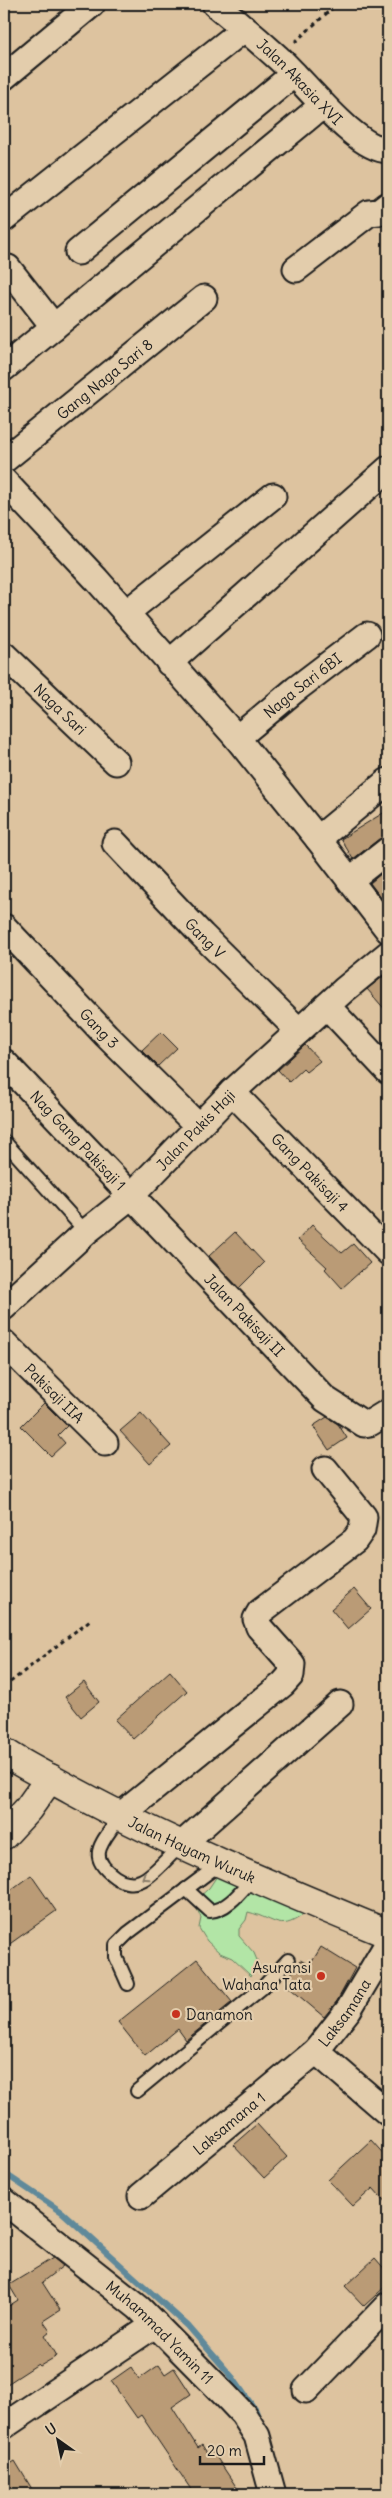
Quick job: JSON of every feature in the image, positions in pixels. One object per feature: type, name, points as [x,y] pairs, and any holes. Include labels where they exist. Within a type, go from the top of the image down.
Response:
[{"type":"main road","name":"Jalan Hayam Wuruk","points":[[4,1752],[120,1816],[181,1845],[388,1934]]},
{"type":"main road","points":[[4,1835],[28,1809],[50,1778]]},
{"type":"street","points":[[4,77],[92,4]]},
{"type":"street","name":"Jalan Akasia XVI","points":[[215,4],[286,66],[323,105],[368,144],[381,150],[388,150]]},
{"type":"street","points":[[4,219],[244,29]]},
{"type":"street","points":[[78,252],[286,66]]},
{"type":"street","points":[[4,368],[323,105]]},
{"type":"street","points":[[296,269],[369,213],[379,212],[388,205]]},
{"type":"street","points":[[8,268],[54,327]]},
{"type":"street","name":"Gang Naga Sari 8","points":[[4,460],[204,298]]},
{"type":"street","points":[[169,663],[388,469]]},
{"type":"street","points":[[4,481],[126,613],[237,738],[388,930]]},
{"type":"street","points":[[126,613],[273,496]]},
{"type":"street","name":"Naga Sari 6BI","points":[[237,738],[296,689],[367,635]]},
{"type":"street","name":"Naga Sari","points":[[4,655],[116,762]]},
{"type":"street","points":[[318,839],[388,781]]},
{"type":"street","name":"Gang V","points":[[115,844],[202,936],[298,1031]]},
{"type":"street","points":[[350,880],[388,850]]},
{"type":"street","name":"Gang 3","points":[[4,927],[106,1035],[198,1126]]},
{"type":"street","name":"Jalan Pakis Haji","points":[[4,1307],[86,1232],[130,1197],[232,1092],[298,1031],[388,954]]},
{"type":"street","points":[[327,1006],[388,1070]]},
{"type":"street","name":"Nag Gang Pakisaji 1","points":[[4,1062],[130,1197]]},
{"type":"street","name":"Gang Pakisaji 4","points":[[232,1092],[388,1252]]},
{"type":"street","name":"Jalan Pakisaji II","points":[[130,1197],[308,1384],[325,1399],[364,1424],[370,1423],[388,1412]]},
{"type":"street","name":"Pakisaji IIA","points":[[4,1343],[104,1443]]},
{"type":"street","points":[[120,1816],[283,1684],[291,1675],[292,1664],[259,1627],[256,1619],[260,1612],[355,1540],[362,1530],[364,1517],[325,1469]]},
{"type":"street","points":[[181,1845],[340,1704]]},
{"type":"street","name":"Laksamana","points":[[388,1943],[349,2009],[316,2052],[388,2113]]},
{"type":"street","name":"Laksamana 1","points":[[141,2196],[316,2052]]},
{"type":"street","name":"Muhammad Yamin 11","points":[[4,2201],[119,2291],[156,2324],[242,2414],[257,2436],[273,2494]]},
{"type":"street","points":[[306,2390],[388,2305]]},
{"type":"street","points":[[4,2426],[156,2324]]},
{"type":"lane","points":[[4,1141],[86,1232]]},
{"type":"lane","points":[[120,1816],[99,1850],[98,1860],[117,1879],[129,1883],[142,1881],[181,1845]]},
{"type":"lane","points":[[128,1984],[116,1957],[116,1945],[128,1933],[221,1863]]},
{"type":"lane","points":[[186,1889],[210,1911],[218,1910],[226,1905],[254,1878]]},
{"type":"lane","points":[[137,2091],[262,1988],[288,1960]]},
{"type":"path","points":[[286,66],[337,4]]},
{"type":"path","points":[[4,1687],[90,1620]]},
{"type":"green space","points":[[219,1873],[308,1911],[291,1922],[284,1924],[248,1912],[246,1920],[239,1929],[239,1936],[254,1953],[259,1965],[251,1976],[232,1958],[220,1953],[207,1941],[199,1928],[201,1918],[194,1902],[209,1888]]},
{"type":"building","points":[[388,810],[388,836],[379,839],[353,859],[341,839]]},
{"type":"building","points":[[388,868],[388,907],[370,883]]},
{"type":"building","points":[[384,976],[388,980],[388,1013],[367,989]]},
{"type":"building","points":[[161,1032],[177,1048],[158,1066],[142,1050]]},
{"type":"building","points":[[305,1045],[320,1061],[306,1072],[303,1069],[289,1082],[278,1070]]},
{"type":"building","points":[[312,1225],[342,1253],[353,1244],[370,1263],[342,1288],[325,1269],[327,1267],[298,1240]]},
{"type":"building","points":[[235,1232],[264,1263],[239,1288],[209,1256]]},
{"type":"building","points":[[44,1403],[67,1426],[58,1435],[65,1443],[51,1456],[21,1426]]},
{"type":"building","points":[[141,1413],[171,1446],[150,1464],[120,1431]]},
{"type":"building","points":[[327,1417],[338,1424],[347,1438],[329,1450],[313,1426]]},
{"type":"building","points":[[354,1589],[371,1609],[348,1629],[331,1609]]},
{"type":"building","points":[[170,1671],[187,1691],[133,1739],[115,1720]]},
{"type":"building","points":[[84,1682],[99,1702],[81,1717],[65,1697]]},
{"type":"building","points":[[31,1875],[56,1911],[4,1948],[4,1895]]},
{"type":"building","name":"Asuransi Wahana Tata","points":[[321,1947],[355,1968],[337,2001],[324,2017],[285,1984],[300,1960],[310,1965]]},
{"type":"building","name":"Danamon","points":[[197,1959],[232,2002],[186,2040],[178,2029],[145,2056],[118,2022]]},
{"type":"building","points":[[257,2124],[287,2157],[264,2178],[233,2145]]},
{"type":"building","points":[[371,2140],[388,2159],[388,2205],[373,2188],[353,2206],[328,2180]]},
{"type":"building","points":[[53,2258],[63,2266],[42,2282],[60,2310],[43,2321],[50,2331],[45,2335],[57,2356],[40,2366],[38,2364],[4,2386],[4,2309],[18,2300],[9,2285]]},
{"type":"building","points":[[375,2258],[388,2273],[388,2284],[364,2306],[345,2286]]},
{"type":"building","points":[[159,2365],[165,2374],[174,2368],[191,2394],[172,2407],[198,2448],[202,2445],[207,2453],[211,2449],[241,2494],[194,2494],[141,2415],[137,2418],[111,2381],[131,2367],[139,2379]]},
{"type":"building","points":[[15,2461],[35,2494],[7,2494],[4,2488],[4,2468]]},
{"type":"waterway","points":[[4,2173],[62,2212],[188,2326],[233,2378],[256,2411],[259,2420]]},
{"type":"place","name":"Asuransi Wahana Tata","points":[[321,1976]]},
{"type":"place","name":"Danamon","points":[[176,2014]]}]
